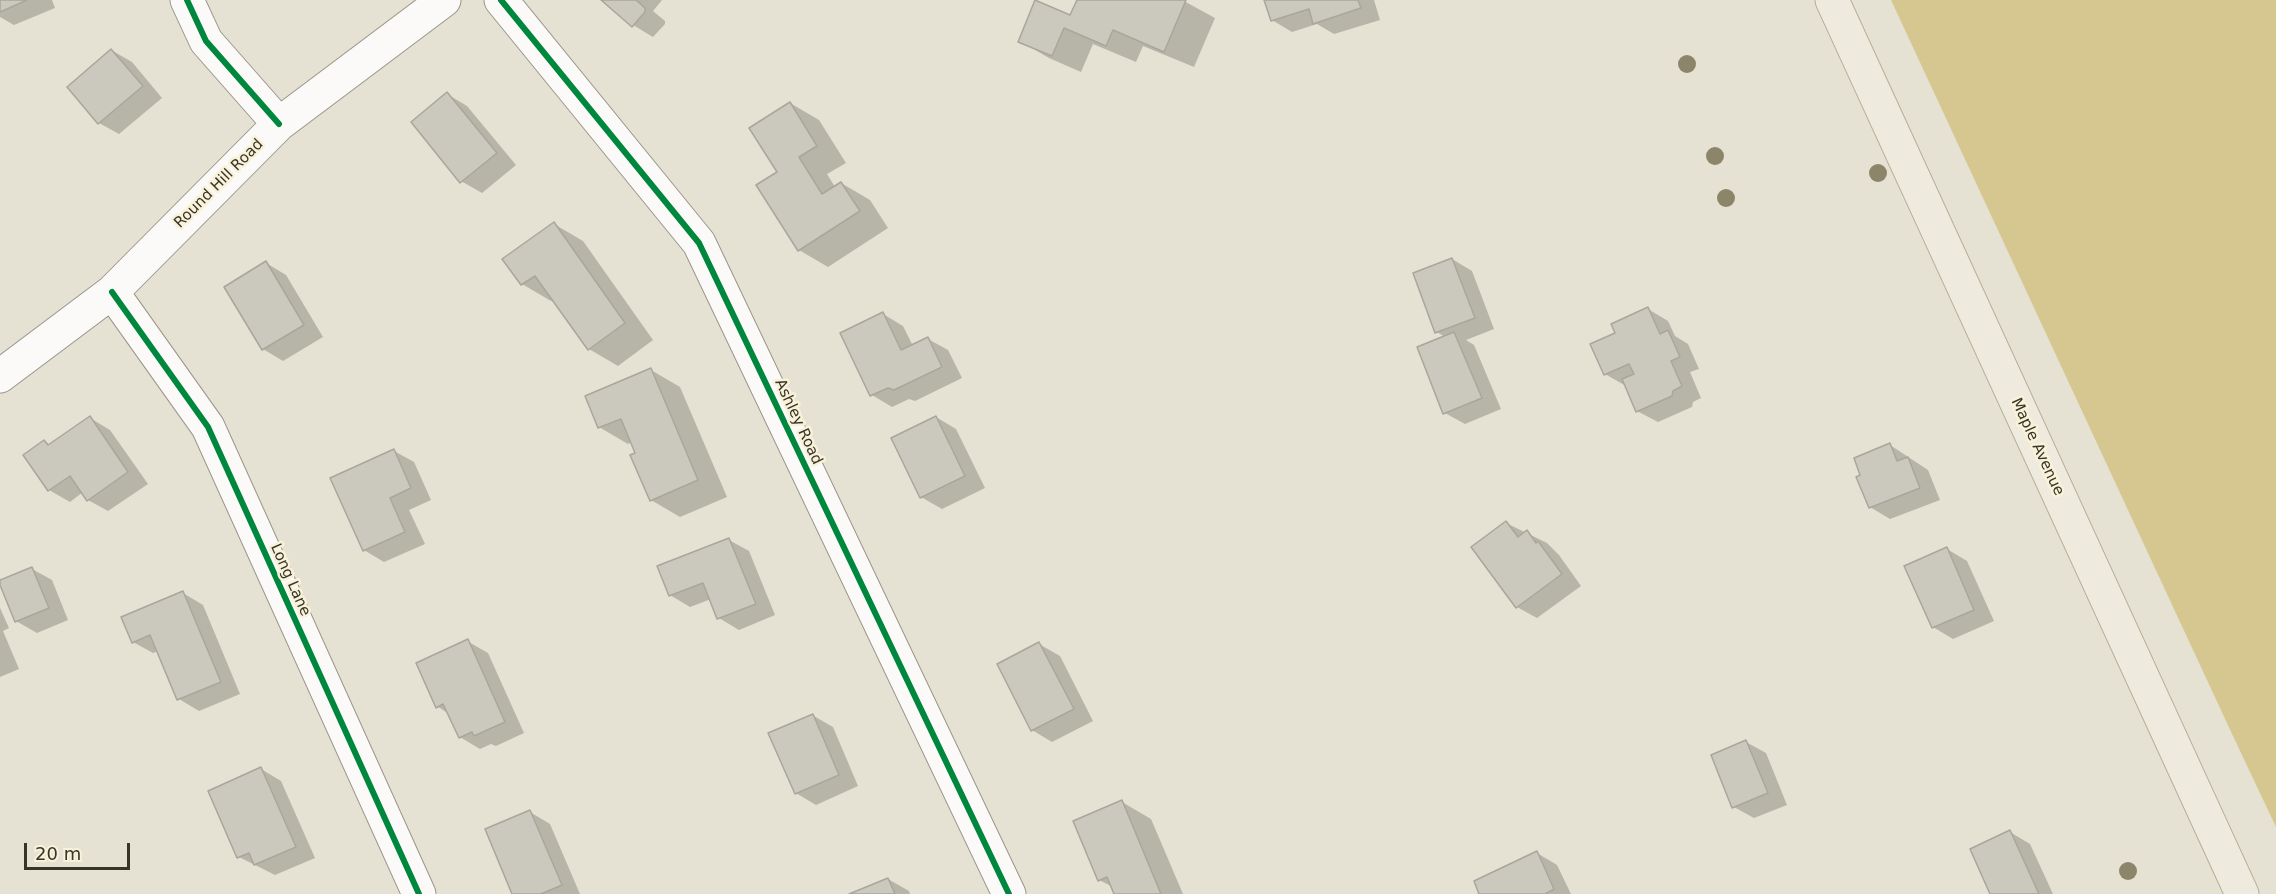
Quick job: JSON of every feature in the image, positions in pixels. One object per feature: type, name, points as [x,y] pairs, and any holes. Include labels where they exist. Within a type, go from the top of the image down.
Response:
[{"type":"main road","name":"Maple Avenue","points":[[1832,0],[2242,894]]},
{"type":"street","points":[[187,0],[206,41],[279,124]]},
{"type":"street","name":"Round Hill Road","points":[[0,375],[112,292],[279,124],[444,0]]},
{"type":"street","name":"Ashley Road","points":[[501,0],[699,243],[1009,894]]},
{"type":"street","name":"Long Lane","points":[[112,292],[208,427],[419,894]]},
{"type":"shaded area","points":[[1891,0],[2276,0],[2276,827],[2233,736]]},
{"type":"building","points":[[0,0],[27,0],[0,12]]},
{"type":"building","points":[[601,0],[636,0],[645,8],[645,12],[632,27]]},
{"type":"building","points":[[1035,0],[1070,15],[1077,0],[1186,0],[1164,52],[1113,30],[1106,46],[1064,28],[1052,56],[1018,42]]},
{"type":"building","points":[[1264,0],[1358,0],[1361,8],[1313,24],[1309,9],[1271,21]]},
{"type":"building","points":[[111,49],[143,86],[98,124],[67,87]]},
{"type":"building","points":[[447,92],[497,153],[460,183],[411,122]]},
{"type":"building","points":[[790,102],[817,146],[799,157],[822,194],[841,182],[860,211],[798,251],[756,185],[777,172],[749,128]]},
{"type":"building","points":[[554,222],[625,323],[588,350],[535,276],[521,285],[502,259]]},
{"type":"building","points":[[1452,258],[1475,318],[1435,333],[1413,273]]},
{"type":"building","points":[[266,261],[304,325],[262,350],[224,287]]},
{"type":"building","points":[[1648,307],[1660,334],[1668,330],[1680,357],[1671,361],[1682,386],[1673,391],[1672,396],[1636,412],[1622,379],[1634,374],[1629,364],[1604,375],[1590,344],[1615,333],[1611,324]]},
{"type":"building","points":[[883,312],[901,350],[928,337],[942,367],[894,390],[888,388],[870,396],[840,333]]},
{"type":"building","points":[[1454,332],[1482,398],[1443,414],[1417,347]]},
{"type":"building","points":[[651,368],[698,480],[650,501],[630,455],[635,453],[621,419],[598,428],[585,396]]},
{"type":"building","points":[[90,416],[128,472],[87,501],[70,476],[48,491],[23,455],[44,440],[48,445]]},
{"type":"building","points":[[936,416],[965,476],[920,498],[891,438]]},
{"type":"building","points":[[1890,443],[1897,461],[1908,457],[1920,488],[1869,508],[1856,477],[1860,475],[1854,458]]},
{"type":"building","points":[[394,449],[411,488],[390,498],[405,532],[363,551],[330,478]]},
{"type":"building","points":[[1506,521],[1518,537],[1527,530],[1562,574],[1516,608],[1471,547]]},
{"type":"building","points":[[729,538],[756,604],[717,619],[703,583],[669,596],[657,566]]},
{"type":"building","points":[[1947,547],[1974,610],[1932,628],[1904,566]]},
{"type":"building","points":[[32,567],[49,608],[15,622],[0,580]]},
{"type":"building","points":[[183,591],[221,682],[177,700],[150,635],[132,643],[121,617]]},
{"type":"building","points":[[468,639],[505,722],[474,736],[472,732],[459,738],[443,704],[436,708],[416,663]]},
{"type":"building","points":[[1039,642],[1074,709],[1031,731],[997,664]]},
{"type":"building","points":[[813,714],[839,775],[795,794],[768,733]]},
{"type":"building","points":[[1746,740],[1768,793],[1732,808],[1711,755]]},
{"type":"building","points":[[261,767],[296,847],[254,865],[249,853],[237,858],[208,791]]},
{"type":"building","points":[[1122,800],[1161,894],[1114,894],[1107,877],[1098,881],[1073,821]]},
{"type":"building","points":[[530,810],[562,885],[541,894],[512,894],[485,829]]},
{"type":"building","points":[[2010,830],[2039,894],[1990,894],[1970,849]]},
{"type":"building","points":[[1537,851],[1554,889],[1545,894],[1479,894],[1474,881]]},
{"type":"building","points":[[888,878],[895,894],[849,894]]},
{"type":"cycle path","points":[[187,0],[206,41],[279,124]]},
{"type":"cycle path","points":[[501,0],[699,243],[1009,894]]},
{"type":"cycle path","points":[[112,292],[208,427],[419,894]]}]
